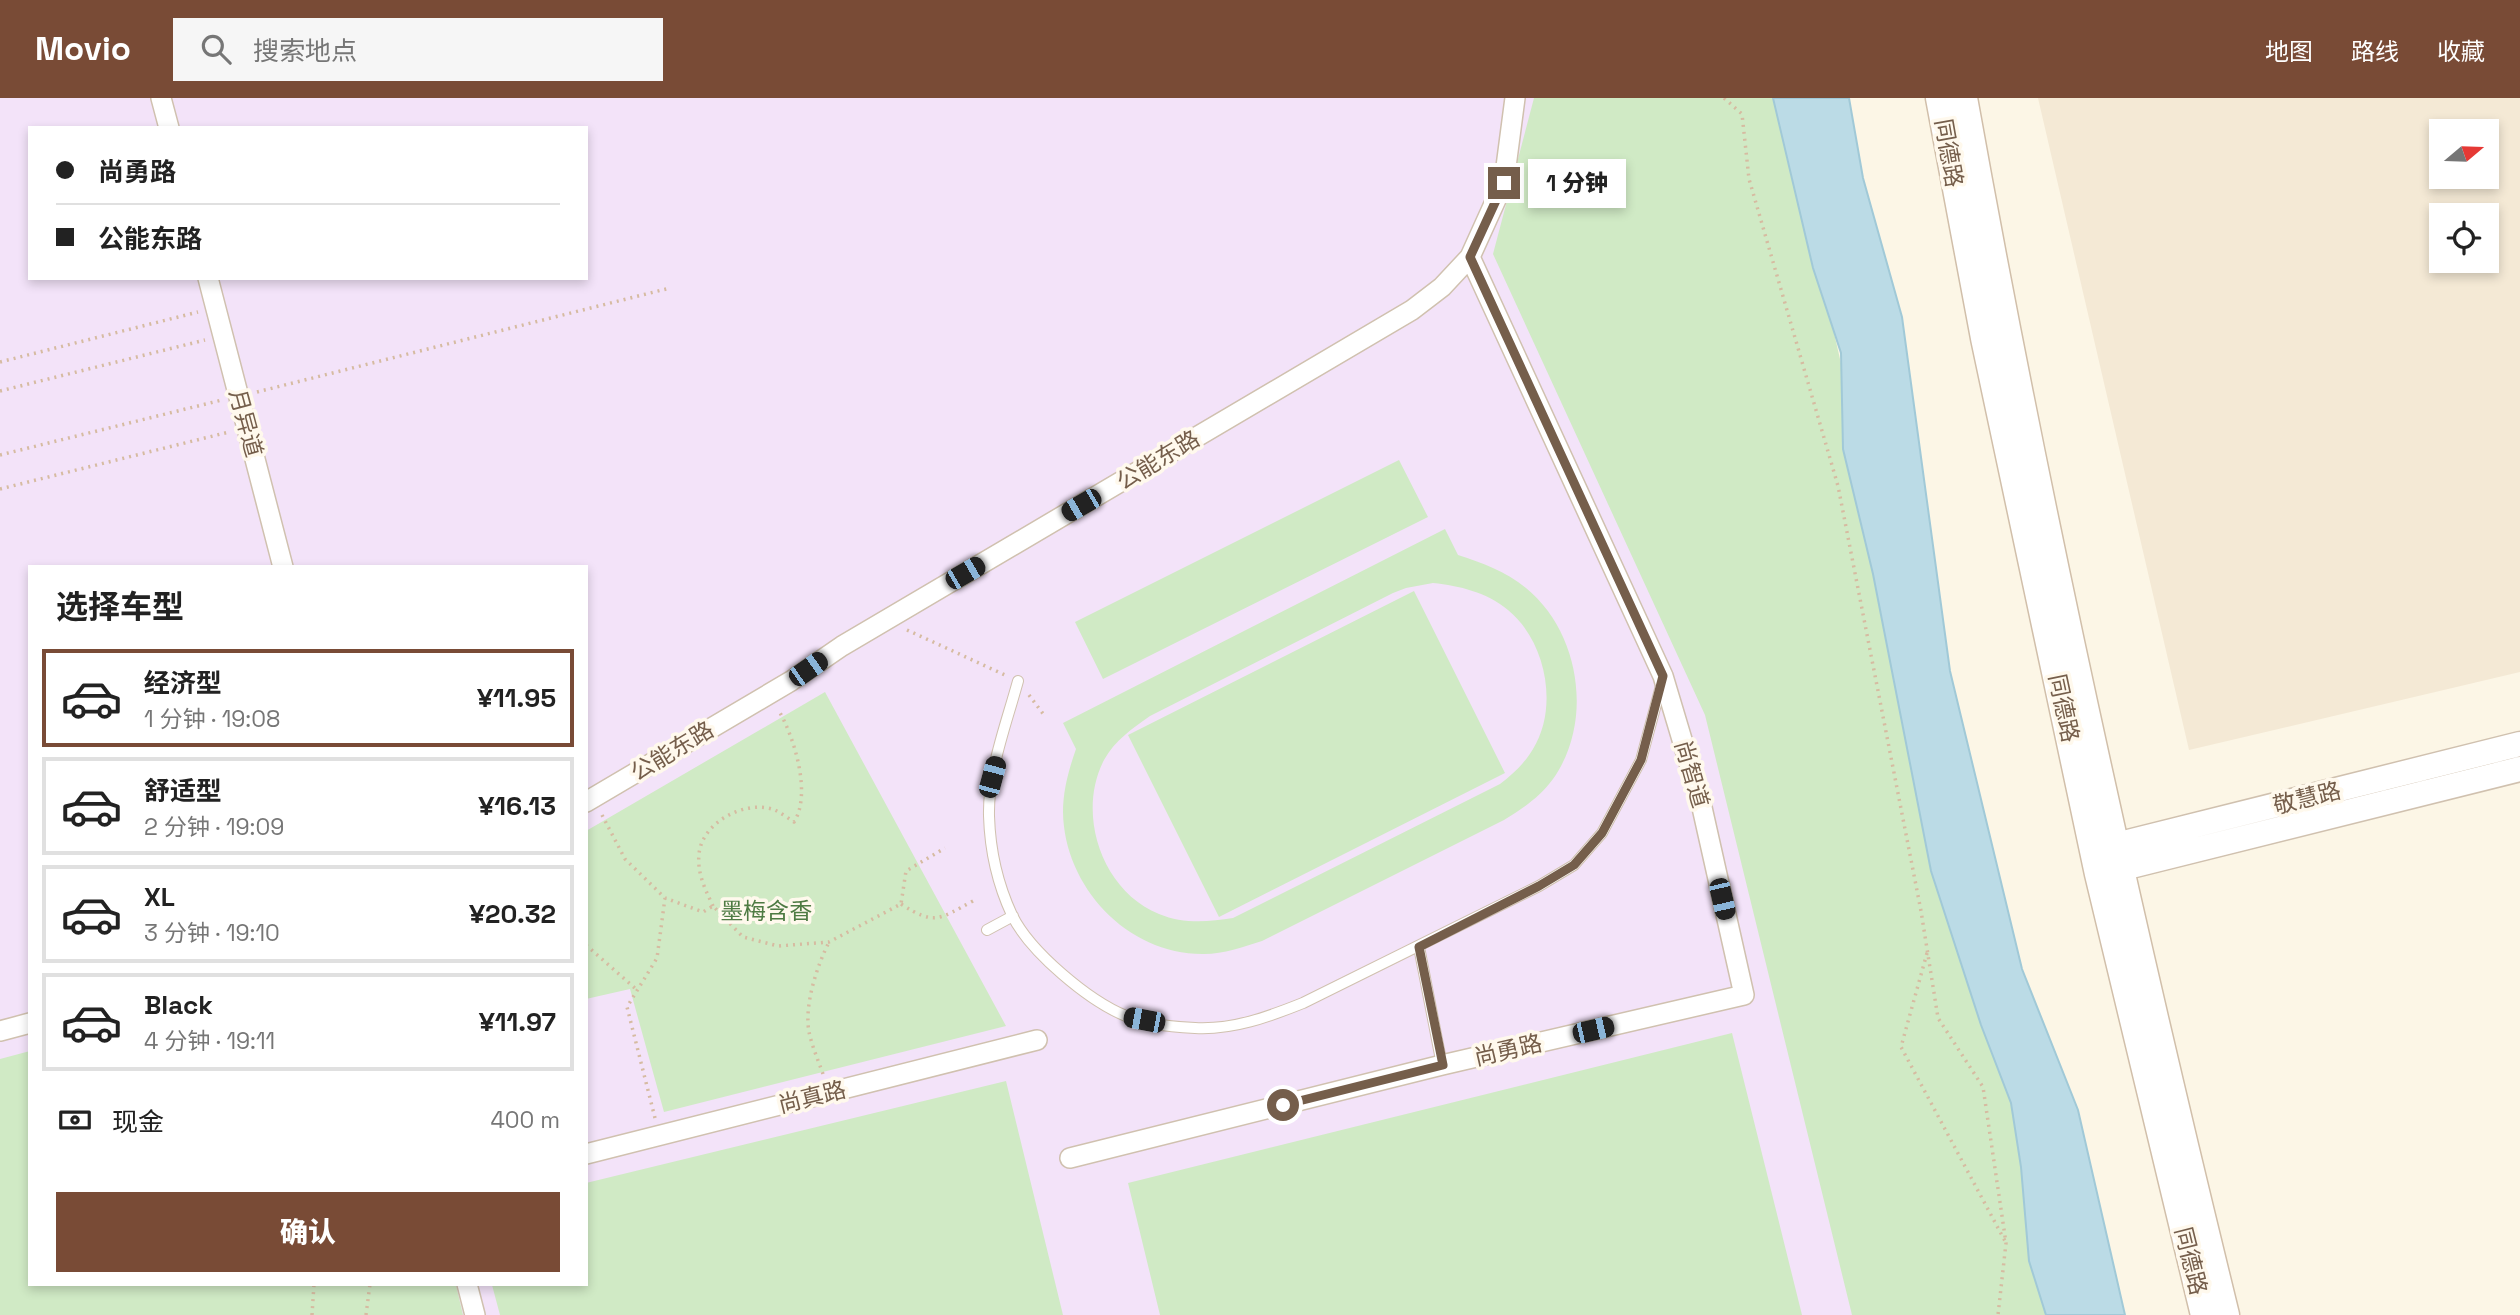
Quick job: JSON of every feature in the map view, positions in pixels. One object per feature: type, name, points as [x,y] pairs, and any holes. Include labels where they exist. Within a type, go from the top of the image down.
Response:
[{"type":"main road","name":"同德路","points":[[1940,98],[1985,338],[2106,861],[2205,1315]]},
{"type":"main road","name":"同德路","points":[[1963,98],[2106,861],[2225,1315]]},
{"type":"street","points":[[161,98],[168,126]]},
{"type":"street","name":"公能东路","points":[[590,800],[769,694],[842,646],[1412,310],[1442,287],[1470,257],[1504,183],[1515,98]]},
{"type":"street","name":"尚智道","points":[[1470,257],[1663,676],[1701,803],[1744,995]]},
{"type":"street","name":"月异道","points":[[209,280],[282,565]]},
{"type":"street","name":"敬慧路","points":[[2106,861],[2520,744]]},
{"type":"street","name":"敬慧路","points":[[2106,861],[2520,769]]},
{"type":"street","name":"尚勇路","points":[[1070,1158],[1443,1065],[1744,995]]},
{"type":"street","points":[[0,1031],[28,1024]]},
{"type":"street","name":"尚真路","points":[[588,1153],[1037,1040]]},
{"type":"street","points":[[468,1286],[475,1315]]},
{"type":"lane","points":[[1018,681],[992,777],[989,815],[992,850],[1013,916],[1034,946],[1062,974],[1092,998],[1128,1017],[1195,1028],[1229,1027],[1264,1019],[1303,1003],[1539,886],[1574,865],[1602,833],[1641,760],[1663,676]]},
{"type":"lane","points":[[987,930],[1013,916]]},
{"type":"lane","points":[[1419,947],[1443,1065]]},
{"type":"path","points":[[1724,98],[1742,114],[1749,179],[1838,486],[1938,1018],[1983,1087],[2006,1242],[1998,1315]]},
{"type":"path","points":[[0,455],[670,288]]},
{"type":"path","points":[[0,362],[216,308]]},
{"type":"path","points":[[0,391],[223,335]]},
{"type":"path","points":[[0,489],[247,427]]},
{"type":"path","points":[[886,620],[1018,681],[1044,715]]},
{"type":"path","points":[[769,694],[790,729],[800,775],[799,813],[794,821],[774,810],[748,808],[709,828],[699,852],[700,877],[713,906],[743,937],[778,946],[828,942],[901,904]]},
{"type":"path","points":[[590,800],[625,859],[665,898],[703,912],[713,906]]},
{"type":"path","points":[[901,904],[906,871],[945,848]]},
{"type":"path","points":[[660,1135],[627,1007],[657,958],[665,898]]},
{"type":"path","points":[[901,904],[923,918],[944,917],[973,901]]},
{"type":"path","points":[[828,942],[818,965],[808,1030],[828,1092]]},
{"type":"path","points":[[588,947],[638,989]]},
{"type":"path","points":[[1927,950],[1901,1048],[2006,1242]]},
{"type":"path","points":[[312,1315],[314,1286]]},
{"type":"path","points":[[366,1315],[370,1286]]},
{"type":"shaded area","points":[[0,98],[1760,98],[2035,1315],[0,1315]]},
{"type":"shaded area","points":[[2038,98],[2520,98],[2520,672],[2189,750]]},
{"type":"green space","points":[[1534,98],[1780,98],[2062,1315],[1852,1315],[1705,715],[1493,254]]},
{"type":"green space","points":[[1399,460],[1428,517],[1103,679],[1075,622]]},
{"type":"green space","points":[[1445,529],[1458,555],[1485,564],[1510,577],[1544,606],[1559,628],[1569,652],[1577,705],[1574,731],[1566,756],[1553,779],[1530,802],[1504,820],[1262,941],[1211,954],[1176,951],[1150,943],[1105,912],[1088,890],[1075,866],[1066,840],[1064,796],[1076,749],[1063,723]],"holes":[[[1433,583],[1463,588],[1500,604],[1521,623],[1532,639],[1544,675],[1547,695],[1545,714],[1533,749],[1514,772],[1500,784],[1233,918],[1196,921],[1168,917],[1139,903],[1122,888],[1100,849],[1094,826],[1093,804],[1096,781],[1104,760],[1130,730],[1150,716],[1393,593]]]},
{"type":"green space","points":[[1414,591],[1505,773],[1219,917],[1128,735]]},
{"type":"green space","name":"墨梅含香","points":[[825,692],[1006,1026],[664,1112],[630,989],[588,999],[588,830]]},
{"type":"green space","points":[[1732,1033],[1802,1315],[1160,1315],[1128,1183]]},
{"type":"green space","points":[[28,1052],[28,1286],[456,1286],[463,1315],[0,1315],[0,1059]]},
{"type":"green space","points":[[1006,1081],[1063,1315],[500,1315],[492,1286],[588,1286],[588,1183]]},
{"type":"water","points":[[1773,98],[1849,98],[1863,178],[1902,317],[1950,671],[2022,969],[2078,1110],[2125,1315],[2046,1315],[2029,1261],[2021,1167],[2011,1103],[1981,1025],[1931,871],[1873,574],[1843,449],[1841,353],[1813,268]]},
{"type":"route","points":[[1283,1105],[1443,1065],[1419,947],[1539,886],[1574,865],[1602,833],[1641,760],[1663,676],[1470,257],[1504,183]]}]
